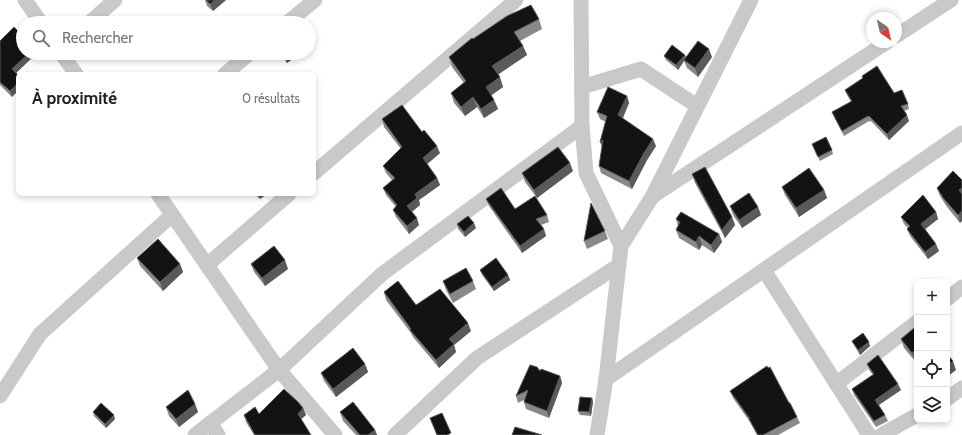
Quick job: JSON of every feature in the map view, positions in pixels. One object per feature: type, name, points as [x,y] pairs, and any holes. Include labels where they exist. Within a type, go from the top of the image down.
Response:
[{"type":"street","points":[[25,0],[36,16]]},
{"type":"street","points":[[97,16],[115,0]]},
{"type":"street","points":[[296,16],[315,0]]},
{"type":"street","points":[[316,171],[516,0]]},
{"type":"street","points":[[581,0],[582,126],[586,174],[621,246]]},
{"type":"street","points":[[597,435],[606,379],[621,246],[652,197],[751,0]]},
{"type":"street","points":[[902,32],[951,0]]},
{"type":"street","points":[[652,197],[878,48]]},
{"type":"street","points":[[66,60],[75,72]]},
{"type":"street","points":[[227,72],[242,60]]},
{"type":"street","points":[[582,87],[641,69],[698,106]]},
{"type":"street","points":[[195,435],[214,429],[382,274],[582,126]]},
{"type":"street","points":[[606,379],[962,133]]},
{"type":"street","points":[[159,196],[279,370],[335,435]]},
{"type":"street","points":[[207,265],[287,196]]},
{"type":"street","points":[[0,396],[40,334],[172,215]]},
{"type":"street","points":[[395,435],[477,358],[619,265]]},
{"type":"street","points":[[764,270],[869,435]]},
{"type":"street","points":[[950,297],[962,287]]},
{"type":"street","points":[[836,384],[914,324]]},
{"type":"street","points":[[881,435],[914,418]]},
{"type":"building","points":[[206,0],[215,0],[210,4]]},
{"type":"building","points":[[531,5],[539,19],[514,32],[523,46],[492,66],[500,77],[486,87],[494,100],[481,109],[473,97],[461,107],[451,93],[466,81],[449,57],[472,38],[473,39],[507,16]]},
{"type":"building","points":[[14,27],[16,29],[16,60],[22,60],[12,69],[16,73],[16,85],[10,91],[0,82],[0,41]]},
{"type":"building","points":[[698,41],[709,49],[695,68],[684,60]]},
{"type":"building","points":[[672,45],[685,55],[676,65],[664,56]]},
{"type":"building","points":[[877,66],[894,93],[902,90],[908,104],[901,106],[907,115],[887,134],[869,116],[842,131],[832,112],[852,101],[845,90]]},
{"type":"building","points":[[608,87],[627,96],[618,115],[653,139],[629,181],[599,166],[603,140],[600,142],[607,116],[597,112]]},
{"type":"building","points":[[402,105],[422,132],[424,130],[437,146],[423,158],[437,178],[415,194],[417,198],[407,206],[417,218],[407,226],[393,210],[397,205],[383,188],[395,178],[383,166],[402,147],[382,119]]},
{"type":"building","points":[[826,137],[832,150],[818,157],[812,144]]},
{"type":"building","points":[[558,147],[570,163],[534,190],[522,173]]},
{"type":"building","points":[[705,167],[732,217],[722,230],[692,174]]},
{"type":"building","points":[[809,168],[824,190],[796,208],[782,187]]},
{"type":"building","points":[[953,171],[962,180],[962,188],[959,190],[962,194],[962,211],[958,215],[944,199],[937,188]]},
{"type":"building","points":[[501,188],[515,209],[535,196],[547,215],[536,219],[544,229],[520,246],[486,199]]},
{"type":"building","points":[[749,193],[758,207],[739,220],[730,206]]},
{"type":"building","points":[[923,195],[936,212],[921,224],[936,244],[925,252],[907,229],[910,226],[901,217]]},
{"type":"building","points":[[591,203],[605,231],[584,241]]},
{"type":"building","points":[[681,212],[719,234],[711,245],[699,236],[696,242],[676,230],[680,222],[676,219]]},
{"type":"building","points":[[468,216],[474,223],[464,232],[457,224]]},
{"type":"building","points":[[158,239],[180,264],[160,282],[137,258]]},
{"type":"building","points":[[274,246],[285,260],[262,278],[251,264]]},
{"type":"building","points":[[496,258],[508,275],[492,287],[480,270]]},
{"type":"building","points":[[466,268],[473,281],[450,294],[443,281]]},
{"type":"building","points":[[398,281],[416,305],[440,289],[468,323],[449,339],[454,344],[436,360],[410,330],[411,329],[384,292]]},
{"type":"building","points":[[914,328],[914,351],[912,353],[901,339]]},
{"type":"building","points":[[863,333],[869,342],[858,350],[852,341]]},
{"type":"building","points":[[353,348],[365,364],[333,389],[321,373]]},
{"type":"building","points":[[878,355],[898,384],[875,400],[885,415],[874,421],[852,389],[874,374],[867,364]]},
{"type":"building","points":[[530,365],[537,367],[540,371],[541,369],[560,376],[547,411],[524,402],[528,390],[516,396]]},
{"type":"building","points":[[767,366],[768,368],[770,367],[797,417],[763,435],[758,435],[750,419],[730,391]]},
{"type":"building","points":[[284,389],[303,408],[298,414],[311,435],[255,435],[244,415],[255,407],[259,414]]},
{"type":"building","points":[[188,390],[195,404],[176,419],[166,407]]},
{"type":"building","points":[[580,397],[592,398],[589,412],[578,411]]},
{"type":"building","points":[[353,402],[375,430],[368,435],[360,435],[340,412]]},
{"type":"building","points":[[101,403],[114,415],[105,424],[93,412]]},
{"type":"building","points":[[442,413],[451,433],[447,435],[437,435],[430,418]]},
{"type":"building","points":[[515,427],[542,435],[512,435]]}]
